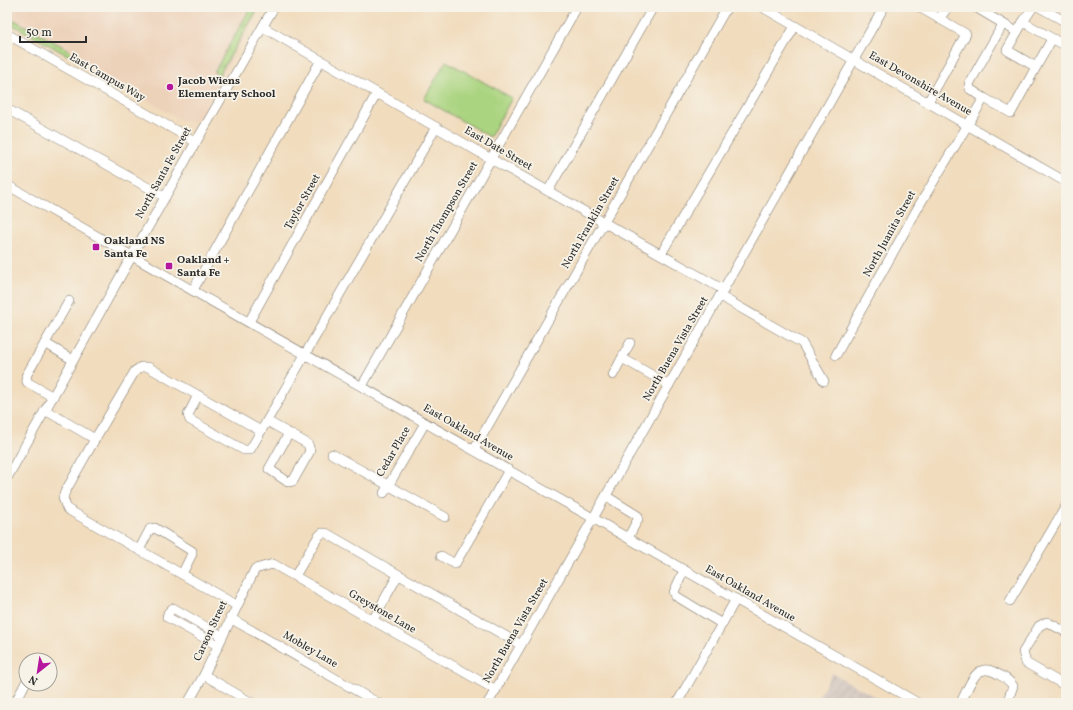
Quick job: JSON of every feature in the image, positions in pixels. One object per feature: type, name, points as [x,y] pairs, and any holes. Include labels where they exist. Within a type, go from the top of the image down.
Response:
[{"type":"street","name":"North Santa Fe Street","points":[[7,478],[11,464],[53,397],[196,142],[274,7]]},
{"type":"street","name":"North Thompson Street","points":[[362,386],[577,7]]},
{"type":"street","points":[[548,190],[653,7]]},
{"type":"street","name":"North Franklin Street","points":[[474,450],[727,7]]},
{"type":"street","name":"East Devonshire Avenue","points":[[762,7],[1066,182]]},
{"type":"street","name":"North Buena Vista Street","points":[[488,703],[884,7]]},
{"type":"street","points":[[918,7],[966,34],[928,102]]},
{"type":"street","points":[[939,19],[948,7]]},
{"type":"street","points":[[975,7],[1017,32]]},
{"type":"street","points":[[1033,7],[1006,50],[1036,67]]},
{"type":"street","points":[[1039,7],[1066,22]]},
{"type":"street","points":[[1023,22],[1066,46]]},
{"type":"street","points":[[1003,24],[969,84],[970,89],[1011,113],[1052,38]]},
{"type":"street","points":[[661,254],[795,26]]},
{"type":"street","name":"East Date Street","points":[[263,27],[491,159],[661,254],[802,343],[824,381]]},
{"type":"street","name":"East Campus Way","points":[[7,34],[196,142]]},
{"type":"street","points":[[193,290],[321,60]]},
{"type":"street","name":"Taylor Street","points":[[249,322],[377,93]]},
{"type":"street","name":"North Juanita Street","points":[[836,355],[920,204],[984,98]]},
{"type":"street","points":[[7,109],[165,197]]},
{"type":"street","points":[[198,395],[188,415],[190,420],[244,450],[250,450],[436,127]]},
{"type":"street","name":"East Oakland Avenue","points":[[7,185],[918,703]]},
{"type":"street","points":[[53,397],[27,382],[26,376],[68,301]]},
{"type":"street","points":[[45,343],[73,360]]},
{"type":"street","points":[[613,375],[630,343]]},
{"type":"street","points":[[622,358],[669,386]]},
{"type":"street","points":[[236,605],[67,509],[64,505],[63,498],[95,439],[135,371],[140,367],[148,367],[261,431]]},
{"type":"street","points":[[45,410],[95,439]]},
{"type":"street","points":[[267,421],[290,433],[308,444],[310,451],[293,481],[288,482],[269,469],[290,433]]},
{"type":"street","name":"Cedar Place","points":[[386,489],[425,422]]},
{"type":"street","points":[[332,454],[386,489],[445,518]]},
{"type":"street","points":[[441,556],[455,564],[509,470]]},
{"type":"street","points":[[606,496],[638,516],[638,519],[628,538]]},
{"type":"street","points":[[1010,601],[1066,506]]},
{"type":"street","points":[[139,550],[150,528],[155,528],[192,551],[182,574]]},
{"type":"street","points":[[295,576],[318,537],[322,533],[326,533],[521,645]]},
{"type":"street","name":"Greystone Lane","points":[[255,569],[273,564],[496,690]]},
{"type":"street","name":"Carson Street","points":[[188,703],[204,675],[236,605],[255,569]]},
{"type":"street","points":[[684,570],[674,592],[676,596],[722,624]]},
{"type":"street","points":[[372,620],[398,574]]},
{"type":"street","points":[[677,703],[736,599]]},
{"type":"street","points":[[217,645],[167,617],[168,613],[173,608],[222,636]]},
{"type":"street","name":"Mobley Lane","points":[[230,618],[378,703]]},
{"type":"street","points":[[1066,632],[1047,622],[1039,626],[1023,652],[1026,663],[1066,686]]},
{"type":"street","points":[[966,703],[962,700],[977,673],[983,668],[989,669],[1010,680],[1013,686],[1007,703]]},
{"type":"street","points":[[204,675],[252,703]]},
{"type":"street","points":[[15,703],[21,692]]},
{"type":"shaded area","name":"Jacob Wiens Elementary School","points":[[7,7],[261,7],[198,120],[183,121],[7,20]]},
{"type":"shaded area","points":[[832,673],[886,703],[815,703]]},
{"type":"green space","points":[[251,7],[259,7],[219,75],[214,72]]},
{"type":"green space","points":[[7,16],[69,50],[71,52],[71,56],[11,24],[7,20]]},
{"type":"green space","points":[[446,61],[512,98],[490,137],[424,99]]},
{"type":"place","name":"Jacob Wiens Elementary School","points":[[170,87]]},
{"type":"place","name":"Oakland NS Santa Fe","points":[[96,247]]},
{"type":"place","name":"Oakland + Santa Fe","points":[[169,266]]}]
